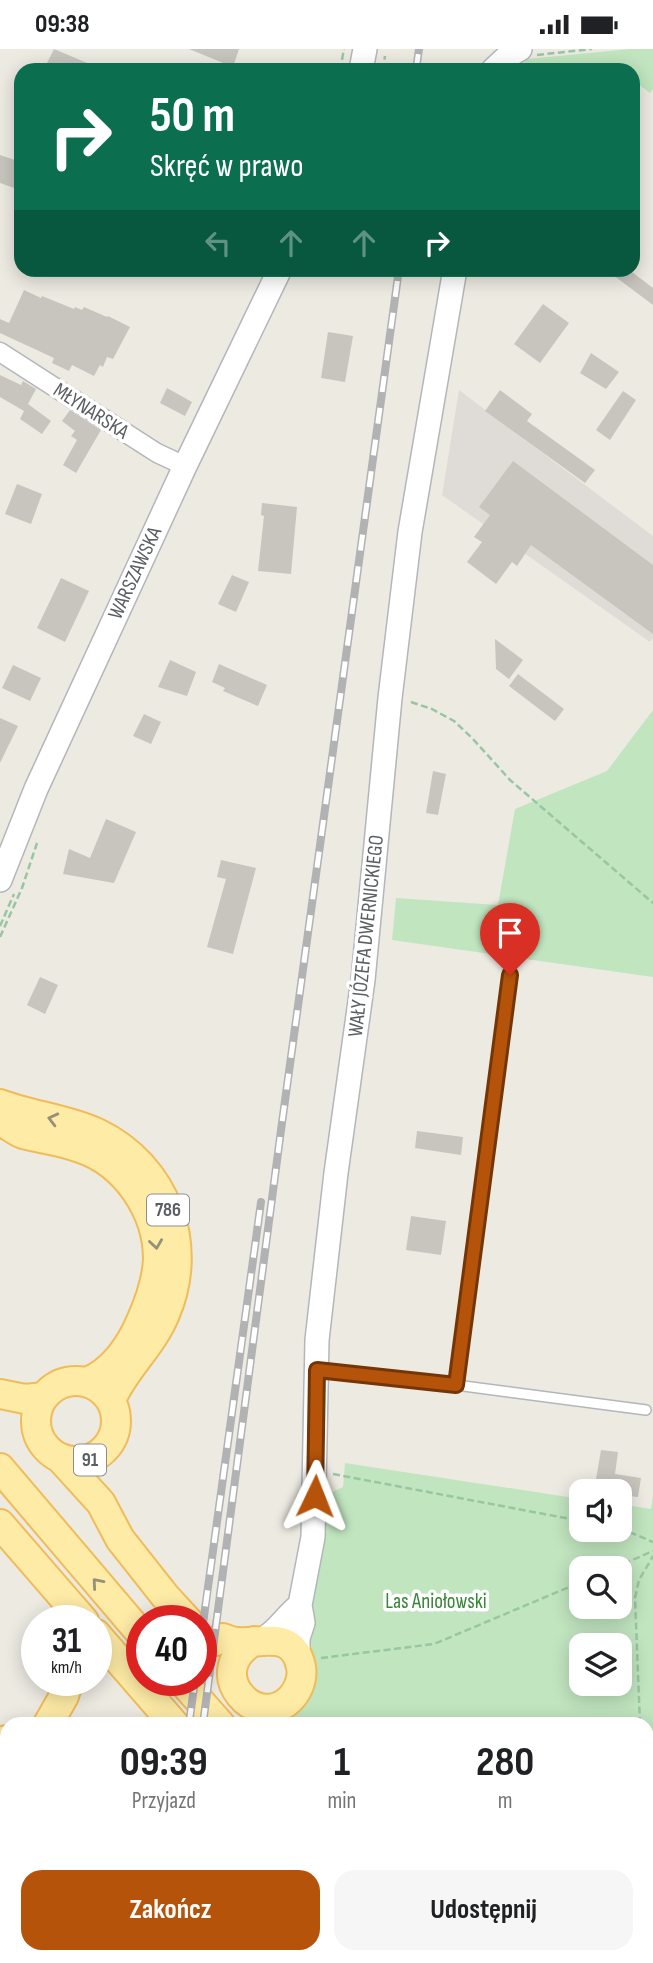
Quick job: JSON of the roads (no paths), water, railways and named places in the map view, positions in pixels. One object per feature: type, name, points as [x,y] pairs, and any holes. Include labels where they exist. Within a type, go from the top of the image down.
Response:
[{"type":"main road","name":"786","points":[[0,1104],[75,1125],[97,1133],[122,1148],[155,1184],[172,1221],[178,1251],[172,1294],[165,1316],[111,1400]]},
{"type":"main road","points":[[0,1394],[25,1399],[44,1397],[56,1386],[66,1382],[86,1382],[97,1378],[111,1366],[137,1330],[149,1304],[158,1259],[155,1234],[148,1212],[135,1190],[105,1160],[82,1148],[7,1132]]},
{"type":"main road","points":[[86,1382],[96,1386],[111,1400]]},
{"type":"main road","name":"91","points":[[44,1397],[37,1411],[38,1434],[51,1453],[61,1459],[82,1462],[102,1453],[110,1444],[117,1422],[111,1400]]},
{"type":"main road","points":[[101,1503],[102,1453]]},
{"type":"main road","points":[[61,1459],[101,1503],[120,1539],[173,1605]]},
{"type":"main road","points":[[0,1468],[126,1616]]},
{"type":"main road","points":[[0,1524],[67,1605]]},
{"type":"main road","points":[[217,1637],[236,1643],[258,1640],[280,1642],[294,1652],[298,1659],[300,1683],[284,1713],[252,1705],[234,1686],[232,1669],[239,1652],[258,1640]]},
{"type":"main road","points":[[217,1651],[232,1669]]},
{"type":"main road","points":[[112,1652],[168,1717]]},
{"type":"main road","points":[[52,1717],[64,1696]]},
{"type":"main road","points":[[195,1696],[214,1717]]},
{"type":"street","points":[[504,63],[525,52]]},
{"type":"street","name":"WARSZAWSKA","points":[[0,880],[36,789],[270,277]]},
{"type":"street","name":"WAŁY JÓZEFA DWERNICKIEGO","points":[[298,1659],[298,1638],[303,1623],[300,1605],[313,1537],[317,1340],[363,980],[390,698],[410,532],[453,277]]},
{"type":"street","name":"MŁYNARSKA","points":[[0,352],[157,453],[185,466]]},
{"type":"street","points":[[258,1640],[276,1631],[287,1615],[300,1605]]},
{"type":"lane","points":[[456,1385],[510,975]]},
{"type":"lane","points":[[317,1370],[646,1410]]},
{"type":"railway","points":[[417,63],[419,49]]},
{"type":"railway","points":[[204,1717],[398,277]]},
{"type":"railway","points":[[206,1605],[261,1202]]},
{"type":"railway","points":[[190,1717],[193,1696]]},
{"type":"park label","name":"Las Aniołowski","points":[[436,1601]]}]
